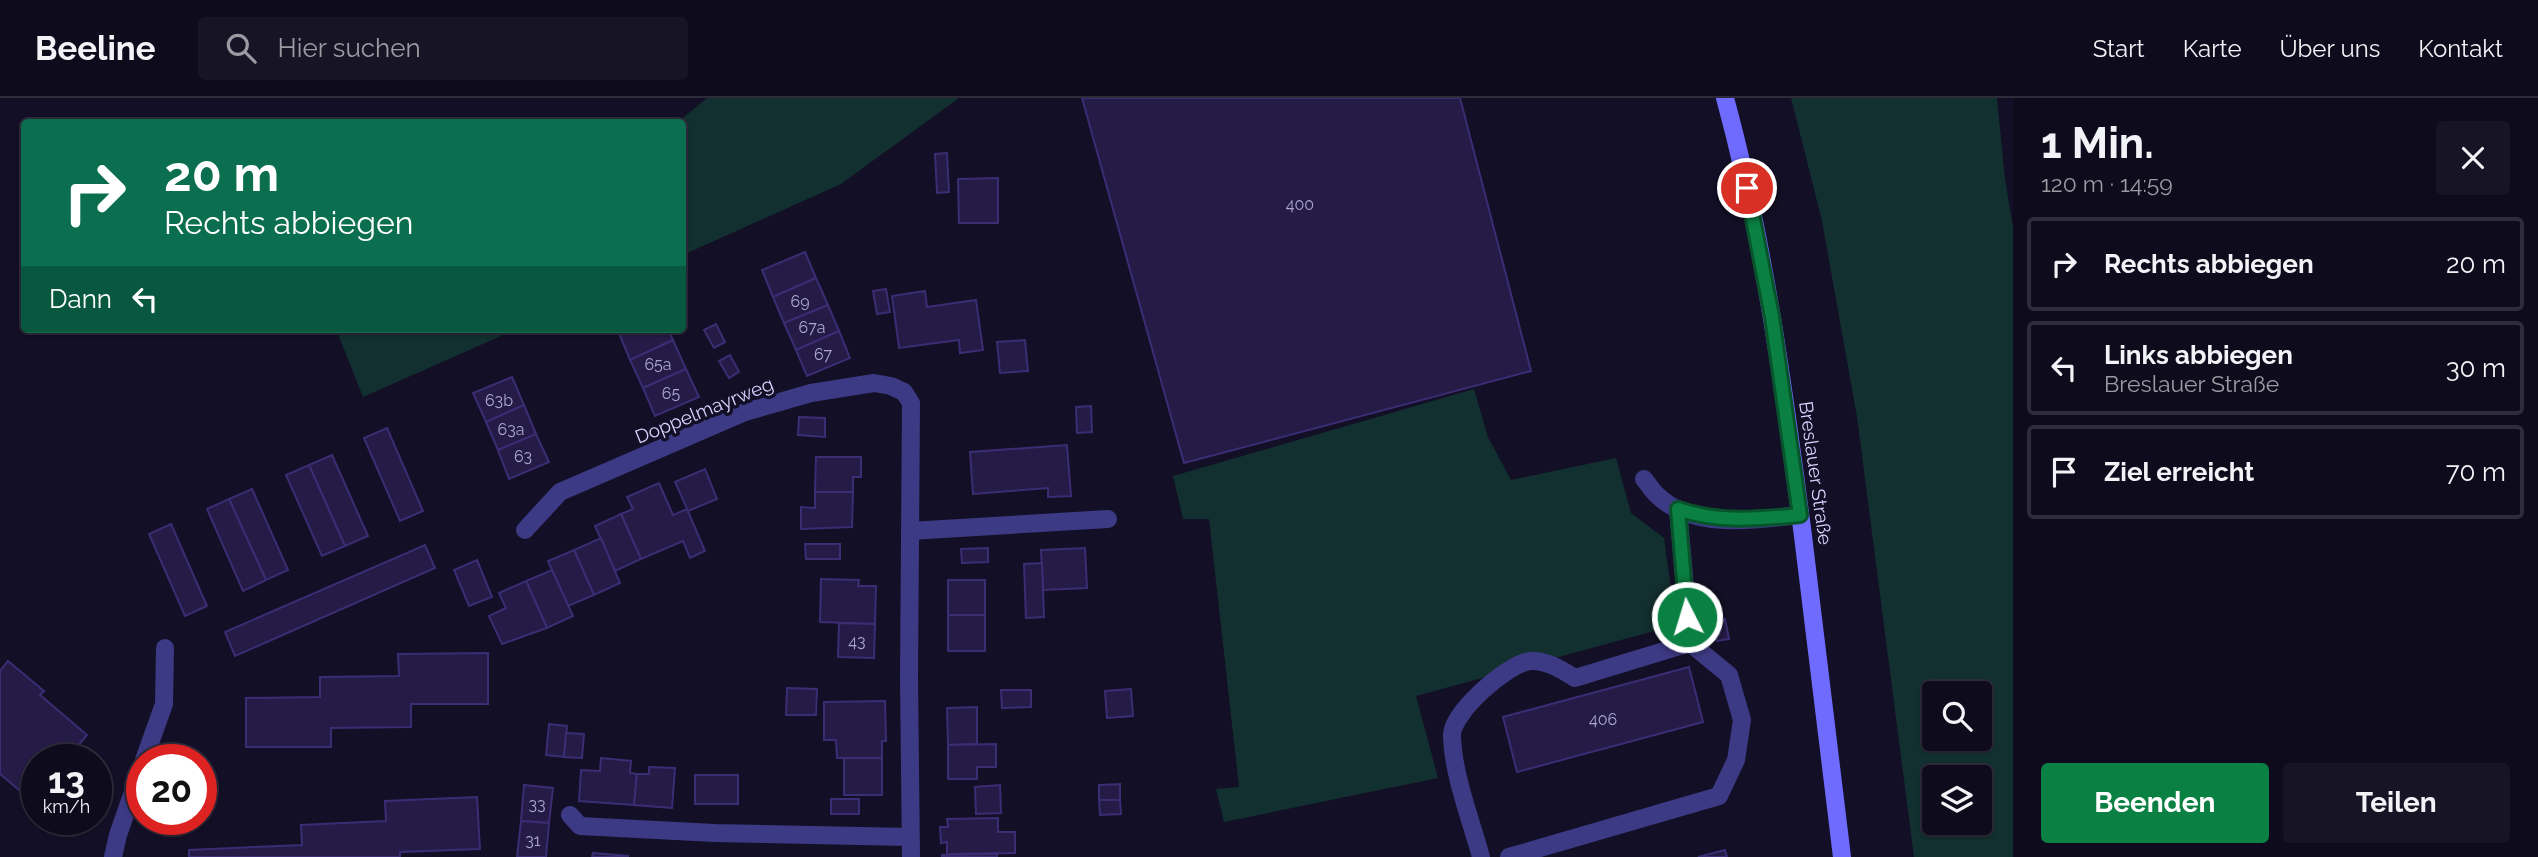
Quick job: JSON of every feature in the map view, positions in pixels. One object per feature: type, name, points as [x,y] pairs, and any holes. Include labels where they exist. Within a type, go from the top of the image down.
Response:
[{"type":"main road","name":"Breslauer Straße","points":[[1725,98],[1738,145],[1772,317],[1800,515],[1842,857]]},
{"type":"street","name":"Doppelmayrweg","points":[[525,530],[560,492],[746,412],[811,393],[874,383],[904,392],[911,403],[911,857]]},
{"type":"street","points":[[1644,479],[1658,497],[1678,509],[1717,519],[1748,520],[1800,515]]},
{"type":"street","points":[[1509,857],[1719,796],[1736,760],[1742,720],[1729,675],[1689,643],[1678,509]]},
{"type":"street","points":[[910,531],[1108,519]]},
{"type":"street","points":[[1481,857],[1457,768],[1451,733],[1466,707],[1509,669],[1531,661],[1552,665],[1575,678],[1689,643]]},
{"type":"street","points":[[150,744],[164,704],[165,648]]},
{"type":"street","points":[[113,857],[126,812]]},
{"type":"street","points":[[570,815],[580,826],[713,833],[910,837]]},
{"type":"green space","points":[[707,98],[959,98],[841,184],[686,254],[686,119],[682,119]]},
{"type":"green space","points":[[1791,98],[1997,98],[2013,227],[2013,857],[1914,857],[1857,417],[1822,221]]},
{"type":"green space","points":[[338,333],[508,333],[363,397]]},
{"type":"green space","points":[[1474,389],[1488,437],[1511,480],[1616,458],[1631,513],[1664,538],[1676,625],[1416,696],[1438,778],[1224,822],[1216,789],[1239,787],[1209,519],[1183,519],[1173,476]]},
{"type":"building","points":[[1082,98],[1460,98],[1531,371],[1184,463]]},
{"type":"building","points":[[947,153],[949,192],[937,193],[935,154]]},
{"type":"building","points":[[998,178],[998,223],[959,223],[958,179]]},
{"type":"building","points":[[805,252],[816,278],[773,297],[762,270]]},
{"type":"building","points":[[816,278],[828,305],[784,323],[773,297]]},
{"type":"building","points":[[886,289],[890,312],[877,314],[873,291]]},
{"type":"building","points":[[925,291],[927,307],[976,300],[983,350],[960,353],[959,340],[899,348],[892,296]]},
{"type":"building","points":[[828,305],[839,331],[796,350],[784,323]]},
{"type":"building","points":[[716,324],[725,342],[714,348],[704,330]]},
{"type":"building","points":[[839,331],[850,358],[807,376],[796,350]]},
{"type":"building","points":[[619,333],[670,333],[673,340],[630,360]]},
{"type":"building","points":[[673,340],[686,369],[643,388],[630,360]]},
{"type":"building","points":[[1025,340],[1028,371],[1000,373],[997,342]]},
{"type":"building","points":[[730,355],[739,372],[729,378],[719,361]]},
{"type":"building","points":[[686,369],[699,397],[655,416],[643,388]]},
{"type":"building","points":[[512,377],[524,405],[486,422],[473,393]]},
{"type":"building","points":[[524,405],[536,434],[498,450],[486,422]]},
{"type":"building","points":[[1091,406],[1092,432],[1077,433],[1076,407]]},
{"type":"building","points":[[799,417],[825,418],[825,437],[798,435]]},
{"type":"building","points":[[387,428],[423,511],[400,521],[364,438]]},
{"type":"building","points":[[536,434],[549,462],[509,479],[498,450]]},
{"type":"building","points":[[1067,445],[1071,496],[1048,497],[1048,488],[973,494],[970,452]]},
{"type":"building","points":[[332,455],[368,536],[345,546],[309,465]]},
{"type":"building","points":[[816,457],[861,457],[861,477],[853,477],[853,492],[815,492]]},
{"type":"building","points":[[309,465],[345,546],[322,556],[286,475]]},
{"type":"building","points":[[705,469],[717,499],[688,511],[675,482]]},
{"type":"building","points":[[659,483],[673,515],[687,509],[705,551],[690,558],[683,541],[641,559],[621,514],[633,509],[627,497]]},
{"type":"building","points":[[252,489],[288,570],[266,580],[229,499]]},
{"type":"building","points":[[815,492],[853,492],[852,527],[801,529],[801,507],[815,508]]},
{"type":"building","points":[[229,499],[266,580],[243,591],[207,509]]},
{"type":"building","points":[[621,514],[641,559],[615,571],[595,526]]},
{"type":"building","points":[[171,524],[207,606],[185,616],[149,534]]},
{"type":"building","points":[[601,538],[620,583],[594,595],[574,550]]},
{"type":"building","points":[[805,544],[840,544],[840,559],[806,559]]},
{"type":"building","points":[[425,545],[435,568],[235,656],[225,632]]},
{"type":"building","points":[[988,548],[988,562],[962,563],[961,549]]},
{"type":"building","points":[[1085,548],[1087,588],[1043,590],[1041,550]]},
{"type":"building","points":[[574,550],[594,595],[568,606],[548,561]]},
{"type":"building","points":[[477,560],[492,597],[469,606],[454,570]]},
{"type":"building","points":[[1042,563],[1044,617],[1026,618],[1024,564]]},
{"type":"building","points":[[552,570],[573,616],[547,628],[526,581]]},
{"type":"building","points":[[821,579],[859,580],[858,586],[876,586],[875,624],[820,622]]},
{"type":"building","points":[[948,580],[985,580],[985,615],[948,615]]},
{"type":"building","points":[[526,581],[547,628],[502,644],[489,616],[506,608],[499,593]]},
{"type":"building","points":[[948,615],[985,615],[985,651],[948,651]]},
{"type":"building","points":[[1725,619],[1729,639],[1717,641],[1713,622]]},
{"type":"building","points":[[839,623],[875,624],[874,658],[838,657]]},
{"type":"building","points":[[488,653],[488,704],[411,704],[411,727],[331,728],[331,747],[246,747],[246,698],[320,697],[320,677],[399,676],[398,654]]},
{"type":"building","points":[[8,661],[44,691],[40,695],[87,735],[79,744],[21,744],[21,792],[0,774],[0,671]]},
{"type":"building","points":[[1689,667],[1703,722],[1517,772],[1503,717]]},
{"type":"building","points":[[787,688],[817,689],[816,715],[786,715]]},
{"type":"building","points":[[1131,689],[1133,716],[1107,718],[1105,691]]},
{"type":"building","points":[[1001,690],[1031,690],[1031,707],[1002,708]]},
{"type":"building","points":[[885,701],[886,741],[882,741],[882,758],[837,758],[836,740],[824,740],[824,702]]},
{"type":"building","points":[[977,707],[977,744],[948,745],[947,708]]},
{"type":"building","points":[[549,724],[567,726],[564,757],[546,755]]},
{"type":"building","points":[[566,733],[584,734],[582,758],[564,757]]},
{"type":"building","points":[[996,744],[996,767],[977,767],[977,779],[948,779],[948,745]]},
{"type":"building","points":[[601,758],[631,761],[630,773],[637,774],[634,805],[579,801],[581,770],[600,771]]},
{"type":"building","points":[[844,758],[882,758],[882,795],[844,795]]},
{"type":"building","points":[[649,767],[675,768],[672,808],[634,805],[637,774],[649,774]]},
{"type":"building","points":[[695,775],[738,775],[738,804],[695,804]]},
{"type":"building","points":[[1120,784],[1120,800],[1099,800],[1099,785]]},
{"type":"building","points":[[524,785],[553,788],[549,823],[521,821]]},
{"type":"building","points":[[1000,785],[1001,813],[976,814],[975,787]]},
{"type":"building","points":[[477,797],[480,849],[400,852],[400,857],[189,857],[189,850],[302,845],[301,825],[386,821],[385,801]]},
{"type":"building","points":[[831,799],[859,799],[859,814],[831,814]]},
{"type":"building","points":[[1099,800],[1120,800],[1121,814],[1100,815]]},
{"type":"building","points":[[998,818],[998,832],[1015,832],[1015,853],[947,854],[947,842],[941,843],[940,827],[948,827],[947,819]]},
{"type":"building","points":[[521,821],[549,823],[546,857],[517,857]]},
{"type":"building","points":[[1725,850],[1727,857],[1698,857]]},
{"type":"building","points":[[593,853],[628,856],[628,857],[592,857]]},
{"type":"building","points":[[997,854],[997,857],[942,857],[942,855]]},
{"type":"route","points":[[1687,617],[1678,509],[1697,515],[1733,520],[1800,515],[1772,317],[1747,188]]}]
